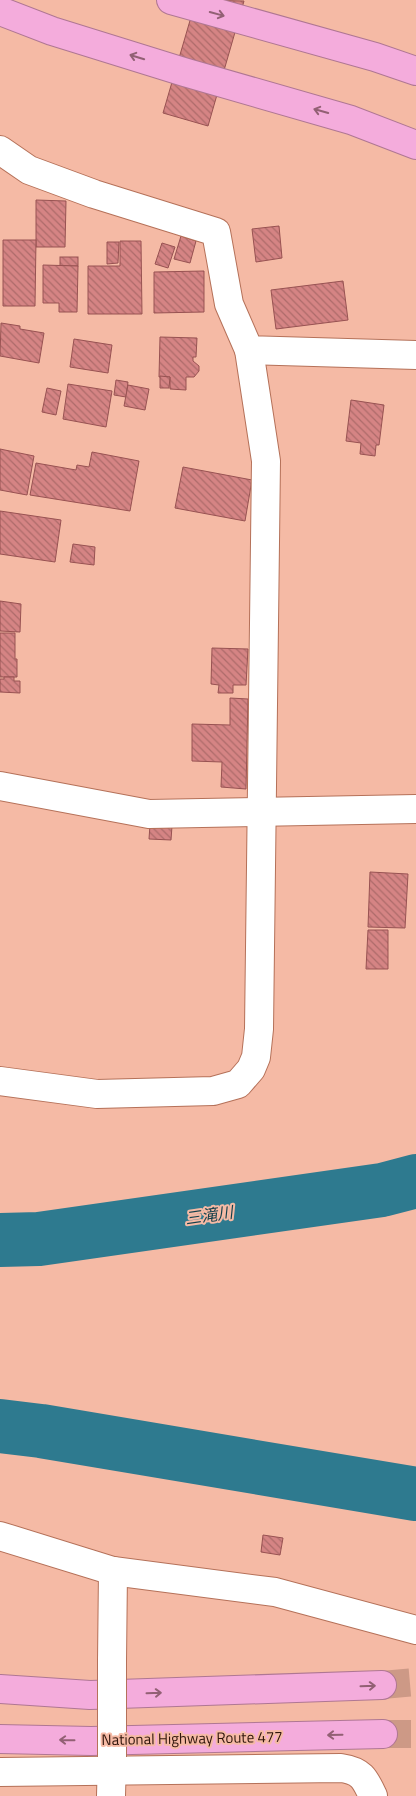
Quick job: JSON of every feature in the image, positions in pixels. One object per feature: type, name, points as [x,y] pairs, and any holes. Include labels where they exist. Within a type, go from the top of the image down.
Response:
[{"type":"highway","points":[[171,0],[374,57],[416,71]]},
{"type":"highway","points":[[0,11],[52,30],[174,69],[350,120],[416,145]]},
{"type":"highway","points":[[374,57],[416,64]]},
{"type":"highway","points":[[350,120],[416,133]]},
{"type":"highway","points":[[0,1690],[90,1695],[382,1685]]},
{"type":"highway","name":"National Highway Route 477","points":[[0,1739],[91,1741],[384,1734]]},
{"type":"street","points":[[0,150],[29,170],[94,194],[216,232],[229,304],[249,350],[266,461],[259,1029],[256,1057],[251,1069],[238,1084],[213,1091],[97,1094],[0,1081]]},
{"type":"street","points":[[249,350],[416,355]]},
{"type":"street","points":[[0,786],[149,814],[416,809]]},
{"type":"street","points":[[0,1536],[114,1571],[275,1592],[416,1630]]},
{"type":"street","points":[[111,1775],[114,1571]]},
{"type":"street","points":[[0,1772],[111,1775],[342,1768],[352,1769],[364,1778],[373,1796]]},
{"type":"building","points":[[196,0],[244,1],[208,126],[163,113]]},
{"type":"building","points":[[36,200],[66,201],[65,247],[36,247]]},
{"type":"building","points":[[279,226],[282,258],[256,262],[252,229]]},
{"type":"building","points":[[181,236],[196,241],[190,263],[174,259]]},
{"type":"building","points":[[3,240],[36,240],[35,306],[3,306]]},
{"type":"building","points":[[120,241],[141,241],[142,314],[88,314],[88,266],[120,266]]},
{"type":"building","points":[[107,242],[119,242],[118,263],[107,264]]},
{"type":"building","points":[[162,243],[175,247],[168,268],[155,264]]},
{"type":"building","points":[[60,257],[78,257],[78,266],[60,266]]},
{"type":"building","points":[[43,265],[78,266],[77,312],[59,312],[59,303],[43,303]]},
{"type":"building","points":[[204,271],[204,312],[154,313],[154,272]]},
{"type":"building","points":[[343,281],[348,320],[276,329],[271,290]]},
{"type":"building","points":[[1,323],[20,326],[20,329],[44,333],[39,363],[0,356]]},
{"type":"building","points":[[160,337],[197,338],[196,357],[193,357],[193,361],[199,366],[199,371],[194,377],[186,377],[186,390],[170,389],[170,377],[159,377]]},
{"type":"building","points":[[74,339],[112,345],[108,373],[70,367]]},
{"type":"building","points":[[160,376],[170,377],[169,388],[160,388]]},
{"type":"building","points":[[116,380],[128,382],[126,397],[114,395]]},
{"type":"building","points":[[68,384],[112,391],[106,427],[63,419]]},
{"type":"building","points":[[128,385],[149,389],[145,410],[124,406]]},
{"type":"building","points":[[47,388],[61,391],[56,415],[42,412]]},
{"type":"building","points":[[351,400],[384,405],[379,445],[376,445],[375,456],[360,454],[361,443],[346,441]]},
{"type":"building","points":[[0,449],[34,456],[27,495],[0,490]]},
{"type":"building","points":[[92,452],[139,461],[130,511],[30,495],[36,463],[76,470],[77,465],[89,467]]},
{"type":"building","points":[[183,467],[252,480],[245,521],[175,508]]},
{"type":"building","points":[[0,511],[61,520],[55,562],[0,554]]},
{"type":"building","points":[[73,544],[95,547],[94,565],[70,562]]},
{"type":"building","points":[[0,601],[21,604],[20,632],[0,631]]},
{"type":"building","points":[[0,633],[15,633],[17,677],[0,677]]},
{"type":"building","points":[[212,648],[248,649],[246,685],[233,685],[233,693],[218,693],[219,685],[211,684]]},
{"type":"building","points":[[4,677],[14,677],[14,681],[20,681],[20,693],[0,692],[0,679],[4,679]]},
{"type":"building","points":[[230,698],[248,699],[246,789],[221,787],[222,762],[192,761],[192,724],[230,725]]},
{"type":"building","points":[[150,825],[172,826],[171,840],[149,839]]},
{"type":"building","points":[[370,872],[408,874],[405,928],[368,927]]},
{"type":"building","points":[[368,930],[388,930],[388,969],[366,969]]},
{"type":"building","points":[[263,1535],[283,1538],[280,1555],[261,1552]]},
{"type":"waterway","name":"三滝川","points":[[0,1240],[39,1239],[382,1190],[416,1181]]},
{"type":"waterway","points":[[0,1426],[41,1431],[416,1494]]},
{"type":"tunnel","points":[[382,1685],[416,1682]]},
{"type":"tunnel","points":[[383,1734],[416,1734]]}]
